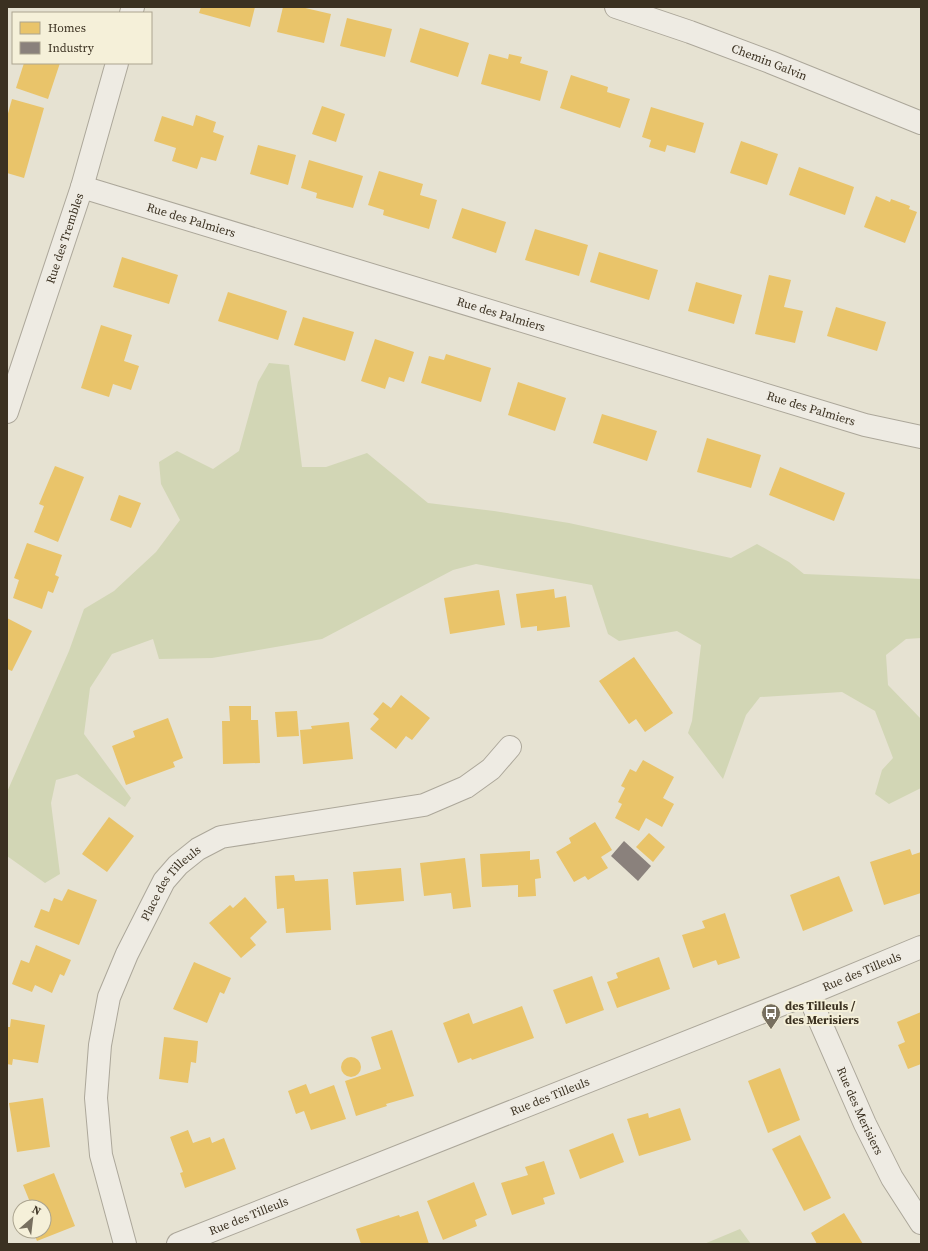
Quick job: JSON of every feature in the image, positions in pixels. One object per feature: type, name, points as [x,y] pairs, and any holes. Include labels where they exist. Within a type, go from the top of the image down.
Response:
[{"type":"street","name":"Chemin Galvin","points":[[616,7],[690,32],[770,62],[921,123]]},
{"type":"street","name":"Rue des Trembles","points":[[7,412],[82,187],[117,64]]},
{"type":"street","name":"Rue des Palmiers","points":[[82,187],[865,425],[921,437]]},
{"type":"street","name":"Place des Tilleuls","points":[[125,1244],[101,1155],[96,1098],[100,1045],[109,997],[127,954],[164,881],[178,865],[198,849],[221,837],[424,805],[466,787],[491,769],[510,747]]},
{"type":"street","name":"Rue des Tilleuls","points":[[178,1244],[808,994],[921,947]]},
{"type":"street","name":"Rue des Merisiers","points":[[808,994],[865,1124],[892,1178],[921,1223]]},
{"type":"green space","points":[[269,363],[289,365],[302,467],[326,467],[367,453],[428,503],[494,511],[569,523],[731,558],[757,544],[789,562],[804,574],[921,579],[921,638],[906,639],[886,655],[888,685],[921,719],[921,788],[889,804],[875,794],[882,770],[893,758],[875,711],[842,692],[760,697],[746,715],[723,779],[688,733],[692,721],[701,645],[677,631],[619,641],[608,634],[592,585],[476,564],[453,570],[322,639],[212,658],[159,659],[153,639],[112,654],[90,688],[84,734],[131,798],[125,807],[77,774],[56,780],[51,803],[60,874],[45,883],[7,856],[7,792],[69,651],[84,609],[114,591],[156,552],[180,520],[161,484],[159,462],[177,451],[213,469],[239,451],[258,382]]},
{"type":"green space","points":[[740,1229],[751,1244],[704,1244]]},
{"type":"building: Homes","points":[[201,7],[255,7],[250,27],[199,13]]},
{"type":"building: Homes","points":[[283,7],[301,7],[331,14],[324,43],[277,32]]},
{"type":"building: Homes","points":[[347,18],[392,29],[385,57],[340,46]]},
{"type":"building: Homes","points":[[420,28],[469,43],[458,77],[410,62]]},
{"type":"building: Homes","points":[[489,54],[508,59],[509,54],[522,57],[520,63],[548,71],[540,101],[481,84]]},
{"type":"building: Homes","points":[[24,64],[60,64],[48,99],[16,88]]},
{"type":"building: Homes","points":[[571,75],[608,87],[607,92],[630,99],[620,128],[560,108]]},
{"type":"building: Homes","points":[[12,99],[44,108],[24,178],[7,173],[7,117]]},
{"type":"building: Homes","points":[[322,106],[345,114],[336,142],[312,134]]},
{"type":"building: Homes","points":[[651,107],[704,123],[695,153],[667,145],[665,152],[649,147],[651,140],[642,137]]},
{"type":"building: Homes","points":[[196,115],[216,122],[213,132],[224,136],[216,161],[201,157],[197,169],[172,161],[176,148],[154,141],[162,116],[193,126]]},
{"type":"building: Homes","points":[[741,141],[778,154],[767,185],[730,173]]},
{"type":"building: Homes","points":[[258,145],[296,155],[288,185],[250,174]]},
{"type":"building: Homes","points":[[309,160],[363,176],[353,208],[316,198],[317,193],[301,188]]},
{"type":"building: Homes","points":[[799,167],[854,187],[845,215],[789,195]]},
{"type":"building: Homes","points":[[379,171],[423,184],[420,195],[437,200],[429,229],[383,215],[384,210],[368,205]]},
{"type":"building: Homes","points":[[876,196],[890,202],[891,199],[910,206],[909,209],[917,212],[905,243],[864,227]]},
{"type":"building: Homes","points":[[462,208],[506,222],[496,253],[452,238]]},
{"type":"building: Homes","points":[[535,229],[588,245],[579,276],[525,260]]},
{"type":"building: Homes","points":[[599,252],[658,270],[649,300],[590,282]]},
{"type":"building: Homes","points":[[122,257],[178,275],[169,304],[113,287]]},
{"type":"building: Homes","points":[[769,275],[791,280],[784,307],[803,311],[795,343],[755,334]]},
{"type":"building: Homes","points":[[696,282],[742,295],[734,324],[688,311]]},
{"type":"building: Homes","points":[[228,292],[287,311],[278,340],[218,321]]},
{"type":"building: Homes","points":[[836,307],[886,322],[877,351],[827,336]]},
{"type":"building: Homes","points":[[303,317],[354,332],[345,361],[294,345]]},
{"type":"building: Homes","points":[[101,325],[132,335],[124,361],[139,366],[131,390],[113,384],[109,397],[81,388]]},
{"type":"building: Homes","points":[[375,339],[414,352],[404,382],[389,377],[385,389],[361,381]]},
{"type":"building: Homes","points":[[446,354],[491,368],[481,402],[421,383],[429,356],[444,360]]},
{"type":"building: Homes","points":[[518,382],[566,398],[555,431],[508,415]]},
{"type":"building: Homes","points":[[602,414],[657,431],[647,461],[593,443]]},
{"type":"building: Homes","points":[[707,438],[761,455],[751,488],[697,472]]},
{"type":"building: Homes","points":[[55,466],[84,477],[58,542],[34,532],[44,506],[39,504]]},
{"type":"building: Homes","points":[[780,467],[845,493],[834,521],[769,495]]},
{"type":"building: Homes","points":[[119,495],[141,503],[131,528],[110,520]]},
{"type":"building: Homes","points":[[27,543],[62,555],[55,575],[59,577],[53,593],[48,591],[42,609],[13,598],[19,580],[14,578]]},
{"type":"building: Homes","points":[[554,589],[555,598],[566,596],[570,627],[537,631],[537,626],[521,628],[516,594]]},
{"type":"building: Homes","points":[[499,590],[505,625],[450,634],[444,598]]},
{"type":"building: Homes","points":[[7,618],[32,631],[12,671],[7,669]]},
{"type":"building: Homes","points":[[634,657],[673,713],[645,732],[636,719],[629,724],[599,681]]},
{"type":"building: Homes","points":[[401,695],[430,718],[412,740],[406,736],[396,749],[370,729],[379,719],[373,714],[383,702],[391,708]]},
{"type":"building: Homes","points":[[229,706],[251,706],[251,720],[258,720],[260,763],[223,764],[222,721],[230,721]]},
{"type":"building: Homes","points":[[297,711],[299,736],[277,737],[275,712]]},
{"type":"building: Homes","points":[[168,718],[183,758],[173,762],[175,767],[126,785],[112,746],[135,737],[133,731]]},
{"type":"building: Homes","points":[[349,722],[353,759],[303,764],[300,730],[312,729],[311,726]]},
{"type":"building: Homes","points":[[643,760],[674,777],[663,798],[674,804],[662,827],[646,818],[639,831],[615,818],[622,804],[618,802],[625,788],[621,786],[630,769],[636,772]]},
{"type":"building: Homes","points":[[109,817],[134,836],[107,872],[82,854]]},
{"type":"building: Homes","points":[[595,822],[612,850],[601,857],[608,868],[588,880],[585,876],[574,882],[556,852],[571,843],[569,838]]},
{"type":"building: Homes","points":[[649,833],[665,847],[653,862],[636,847]]},
{"type":"building: Homes","points":[[910,849],[912,855],[921,852],[921,893],[884,905],[870,862]]},
{"type":"building: Homes","points":[[530,851],[530,860],[539,859],[541,878],[535,879],[536,896],[518,897],[518,885],[482,887],[480,854]]},
{"type":"building: Homes","points":[[465,858],[471,907],[453,909],[451,893],[424,896],[420,863]]},
{"type":"building: Homes","points":[[401,868],[404,901],[356,905],[353,872]]},
{"type":"building: Homes","points":[[294,875],[295,881],[328,879],[331,930],[286,933],[284,908],[277,909],[275,876]]},
{"type":"building: Homes","points":[[839,876],[853,911],[803,931],[790,895]]},
{"type":"building: Homes","points":[[68,889],[97,900],[79,945],[34,927],[41,909],[49,912],[54,898],[62,901]]},
{"type":"building: Homes","points":[[245,897],[267,922],[250,938],[256,945],[241,958],[209,923],[230,905],[233,908]]},
{"type":"building: Homes","points":[[725,913],[740,958],[718,965],[716,960],[693,968],[682,935],[705,928],[702,921]]},
{"type":"building: Homes","points":[[36,945],[71,960],[64,976],[60,974],[52,993],[35,985],[32,992],[12,984],[21,960],[29,963]]},
{"type":"building: Homes","points":[[659,957],[670,989],[617,1008],[607,982],[618,978],[616,973]]},
{"type":"building: Homes","points":[[194,962],[231,978],[224,994],[220,992],[207,1023],[173,1009]]},
{"type":"building: Homes","points":[[592,976],[604,1010],[566,1024],[553,990]]},
{"type":"building: Homes","points":[[522,1006],[534,1038],[472,1060],[471,1058],[458,1063],[443,1023],[469,1013],[473,1024]]},
{"type":"building: Homes","points":[[921,1012],[921,1064],[908,1069],[898,1045],[905,1042],[897,1022]]},
{"type":"building: Homes","points":[[11,1019],[45,1025],[38,1063],[13,1059],[12,1065],[7,1064],[7,1027],[10,1027]]},
{"type":"building: Homes","points":[[392,1030],[414,1096],[386,1104],[387,1106],[356,1116],[345,1081],[381,1069],[371,1037]]},
{"type":"building: Homes","points":[[164,1037],[198,1041],[196,1063],[191,1062],[188,1083],[159,1079]]},
{"type":"building: Homes","points":[[351,1057],[358,1060],[361,1067],[358,1074],[351,1077],[344,1074],[341,1067],[344,1060]]},
{"type":"building: Homes","points":[[780,1068],[800,1120],[768,1133],[748,1081]]},
{"type":"building: Homes","points":[[306,1084],[310,1094],[334,1085],[346,1119],[311,1130],[304,1111],[296,1114],[288,1091]]},
{"type":"building: Homes","points":[[43,1098],[50,1147],[17,1152],[9,1103]]},
{"type":"building: Homes","points":[[680,1108],[691,1140],[639,1156],[627,1119],[648,1113],[649,1118]]},
{"type":"building: Homes","points":[[188,1130],[193,1143],[210,1137],[212,1143],[224,1138],[236,1169],[185,1188],[180,1173],[183,1172],[170,1137]]},
{"type":"building: Homes","points":[[613,1133],[624,1162],[580,1179],[569,1150]]},
{"type":"building: Homes","points":[[800,1135],[831,1198],[804,1211],[772,1149]]},
{"type":"building: Homes","points":[[544,1161],[555,1194],[543,1198],[545,1204],[512,1215],[501,1183],[528,1175],[525,1167]]},
{"type":"building: Homes","points":[[54,1173],[75,1226],[52,1235],[52,1199],[29,1199],[23,1185]]},
{"type":"building: Homes","points":[[474,1182],[487,1215],[475,1220],[477,1226],[443,1240],[427,1201]]},
{"type":"building: Homes","points":[[418,1211],[429,1244],[361,1244],[356,1229],[399,1215],[400,1217]]},
{"type":"building: Homes","points":[[844,1213],[863,1244],[817,1244],[811,1233]]},
{"type":"building: Industry","points":[[624,841],[651,866],[638,881],[611,856]]},
{"type":"place","name":"des Tilleuls / des Merisiers","points":[[771,1030]]}]
